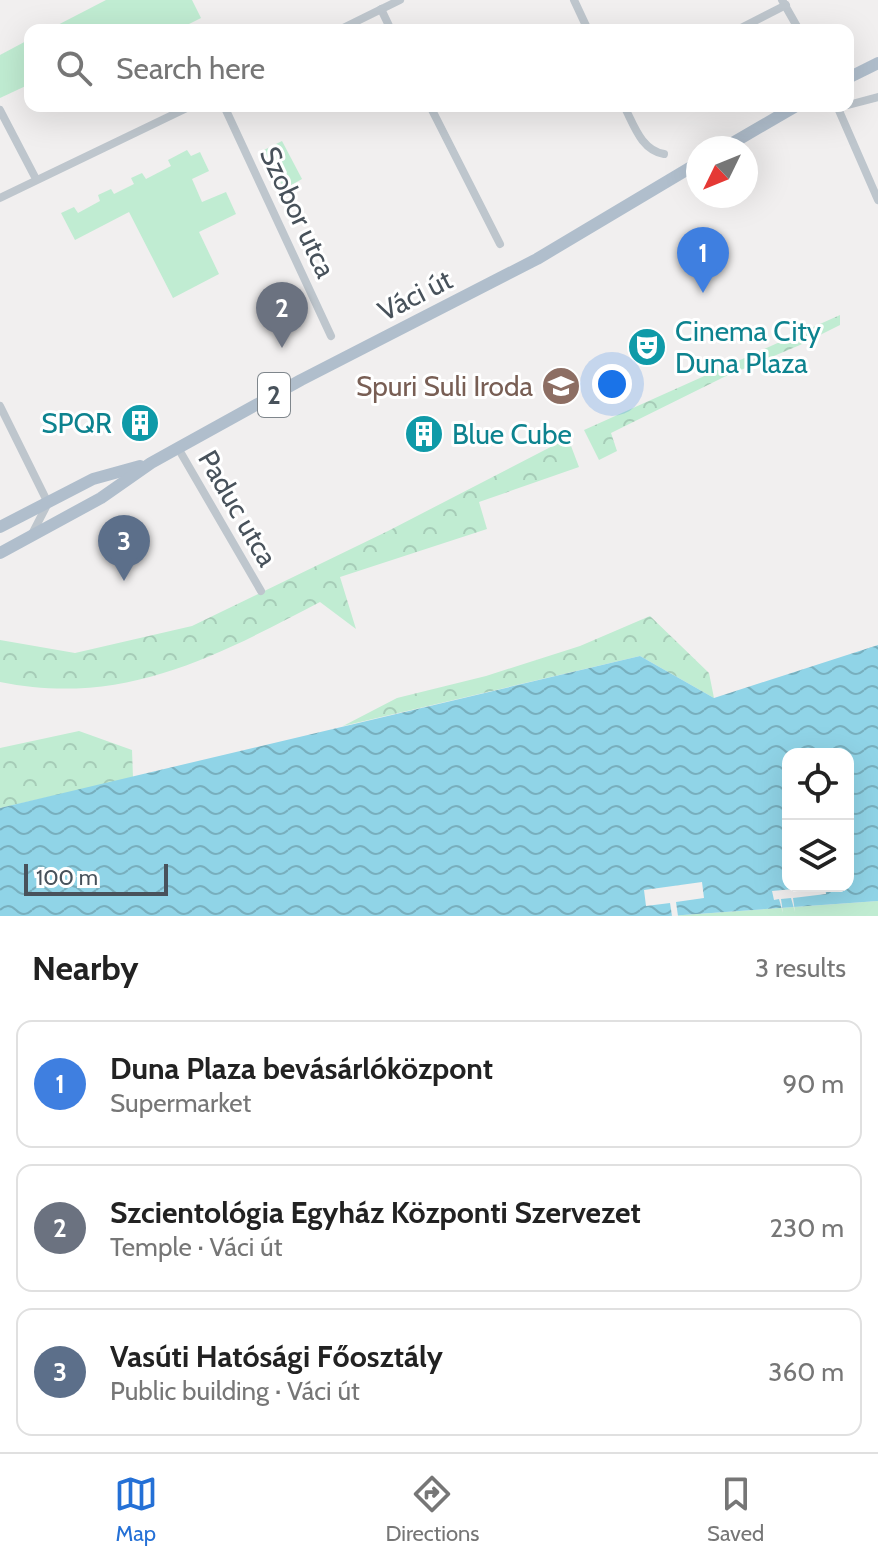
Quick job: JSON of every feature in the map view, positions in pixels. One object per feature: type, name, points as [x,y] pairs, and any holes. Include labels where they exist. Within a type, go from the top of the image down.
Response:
[{"type":"main road","points":[[854,75],[878,63]]},
{"type":"main road","points":[[745,136],[786,112]]},
{"type":"main road","name":"Váci út","points":[[0,553],[101,498],[151,463],[301,380],[537,259],[686,170]]},
{"type":"main road","name":"Váci út","points":[[0,527],[93,479],[151,463]]},
{"type":"street","points":[[351,24],[400,0]]},
{"type":"street","points":[[574,0],[585,24]]},
{"type":"street","points":[[747,24],[784,2],[796,24]]},
{"type":"street","points":[[381,9],[388,24]]},
{"type":"street","points":[[854,103],[878,97]]},
{"type":"street","points":[[0,110],[36,179]]},
{"type":"street","points":[[0,198],[178,112]]},
{"type":"street","name":"Szobor utca","points":[[227,112],[331,336]]},
{"type":"street","points":[[433,112],[500,244]]},
{"type":"street","points":[[627,112],[643,142],[653,152],[664,154]]},
{"type":"street","points":[[842,112],[878,200]]},
{"type":"street","points":[[0,406],[48,503],[29,538]]},
{"type":"street","name":"Paduc utca","points":[[178,448],[261,591]]},
{"type":"green space","points":[[106,0],[192,0],[201,18],[189,24],[60,24]]},
{"type":"green space","points":[[24,42],[24,87],[0,98],[0,55]]},
{"type":"green space","points":[[282,141],[302,179],[284,189],[264,150]]},
{"type":"green space","points":[[187,150],[191,156],[200,152],[209,171],[192,179],[202,202],[226,192],[236,214],[199,232],[219,274],[173,298],[129,212],[75,240],[61,213],[74,207],[78,213],[100,201],[98,195],[111,189],[114,194],[134,184],[131,178],[142,173],[146,179],[171,166],[168,160]]},
{"type":"green space","points":[[840,315],[840,325],[724,377],[611,433],[617,451],[599,460],[584,430]]},
{"type":"green space","points":[[568,438],[579,467],[479,502],[487,529],[340,577],[356,629],[320,602],[205,658],[127,682],[87,688],[44,688],[0,682],[0,640],[75,653],[192,626],[388,531]]},
{"type":"green space","points":[[650,616],[709,673],[714,698],[640,656],[343,726],[397,698],[486,676],[580,646]]},
{"type":"green space","points":[[79,731],[132,750],[133,778],[0,808],[0,748]]},
{"type":"green space","points":[[878,901],[878,916],[669,916]]},
{"type":"water","points":[[878,645],[878,901],[669,916],[0,916],[0,808],[640,656],[714,698]]},
{"type":"pier","points":[[702,882],[704,898],[676,902],[678,916],[672,916],[670,903],[646,906],[644,890]]},
{"type":"pier","points":[[772,891],[826,894],[793,898],[795,912],[791,898],[781,899],[783,913],[779,899],[774,900]]},
{"type":"place","name":"Duna Plaza bevásárlóközpont","points":[[703,293]]},
{"type":"place","name":"Cinema City Duna Plaza","points":[[647,347]]},
{"type":"place","name":"Szcientológia Egyház Központi Szervezet","points":[[282,348]]},
{"type":"place","name":"Spuri Suli Iroda","points":[[561,386]]},
{"type":"place","name":"SPQR","points":[[140,423]]},
{"type":"place","name":"Blue Cube","points":[[424,434]]},
{"type":"place","name":"Vasúti Hatósági Főosztály","points":[[124,581]]}]
